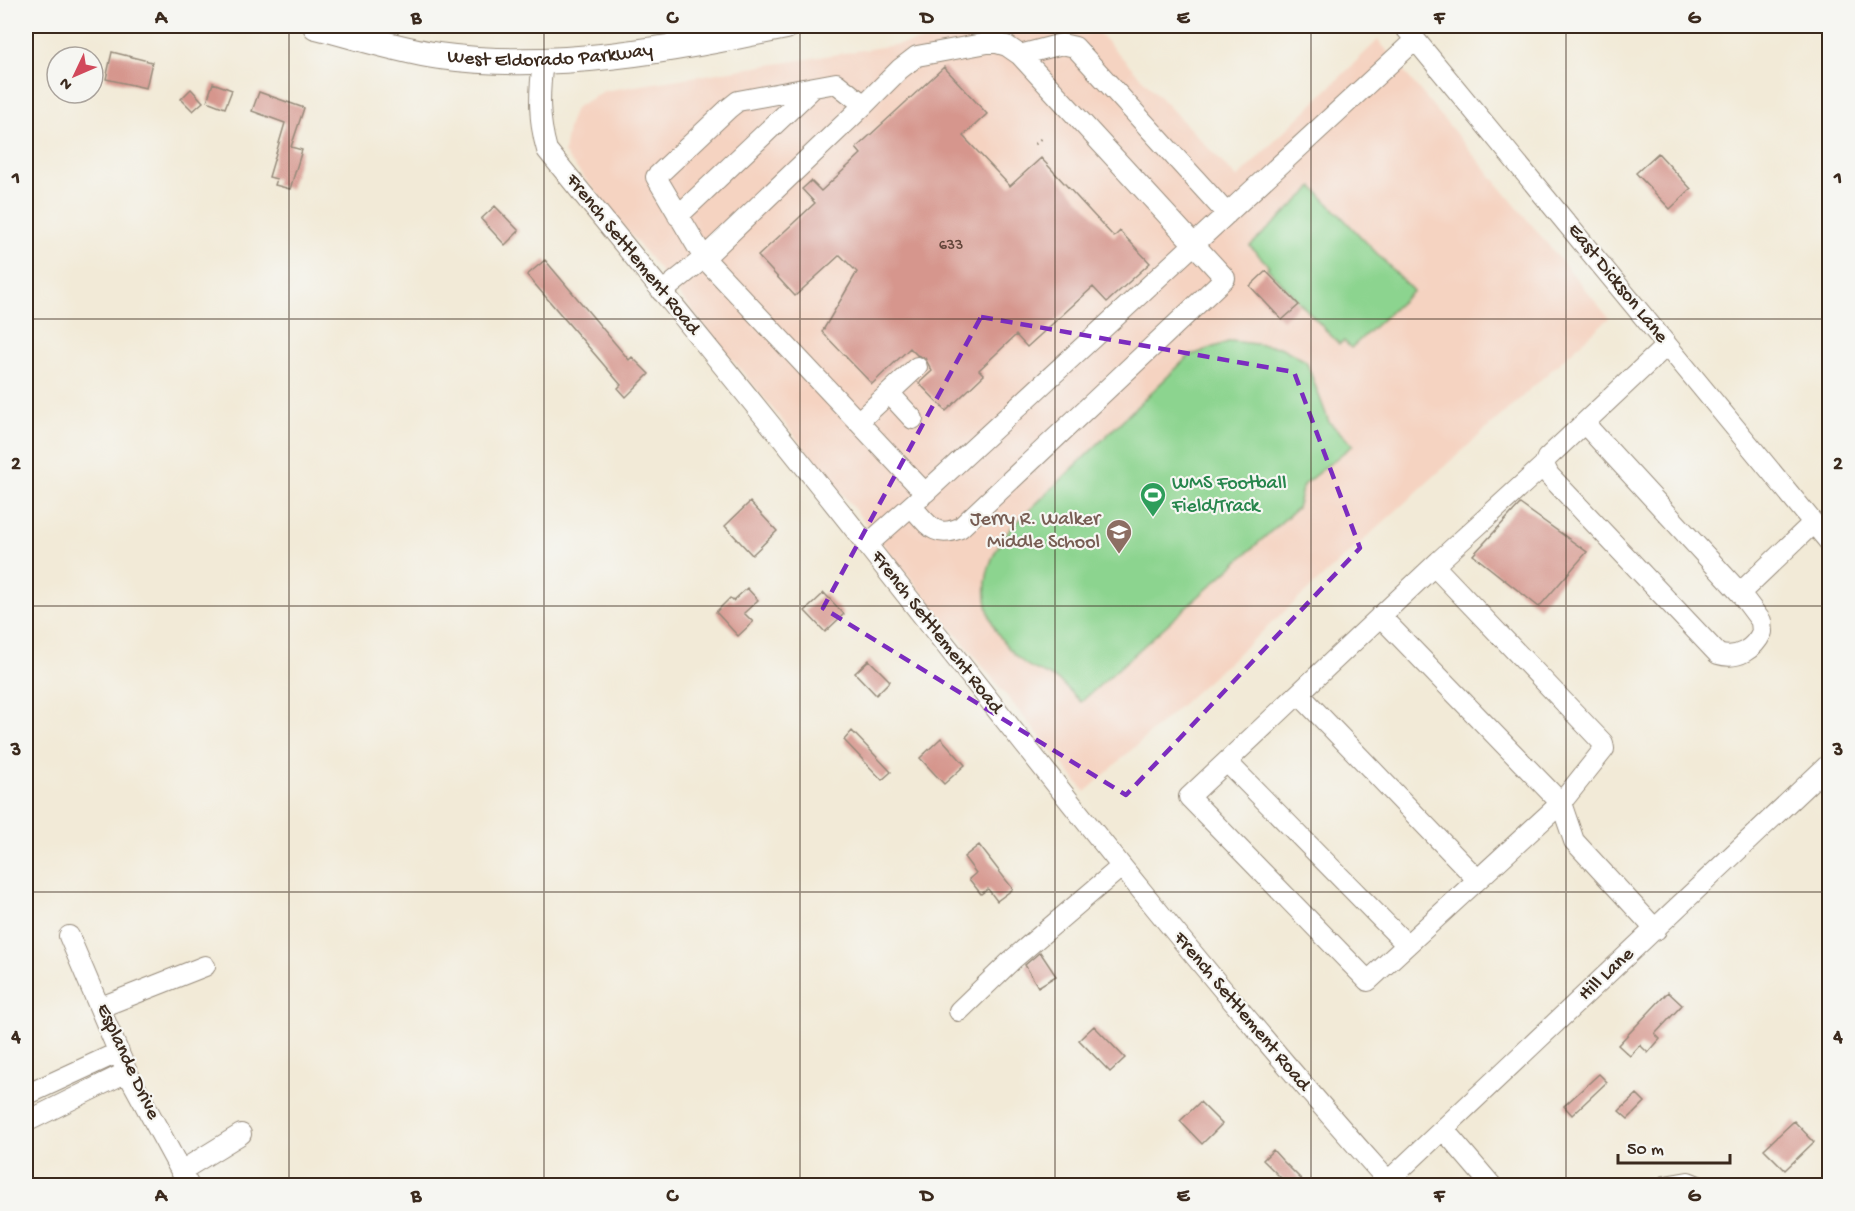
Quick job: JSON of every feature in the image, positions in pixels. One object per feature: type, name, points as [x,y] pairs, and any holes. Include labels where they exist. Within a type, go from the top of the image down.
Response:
[{"type":"main road","name":"West Eldorado Parkway","points":[[316,26],[439,56],[543,62],[658,52],[786,26]]},
{"type":"street","points":[[867,545],[1227,214],[1410,33]]},
{"type":"street","name":"East Dickson Lane","points":[[1410,33],[1830,543]]},
{"type":"street","points":[[662,292],[704,258],[864,105],[900,69],[917,56],[993,42],[1007,46],[1020,55],[1225,278],[960,528],[947,533],[934,531],[918,500],[858,423],[704,258],[656,177],[738,101],[836,83],[864,105]]},
{"type":"street","points":[[1020,55],[1062,44],[1075,47],[1227,214]]},
{"type":"street","name":"French Settlement Road","points":[[543,62],[538,102],[540,128],[547,150],[867,545],[1121,867],[1385,1183]]},
{"type":"street","points":[[678,216],[813,88]]},
{"type":"street","points":[[1439,561],[1437,569],[1603,743],[1604,749],[1561,803],[1368,981],[1190,797],[1380,616],[1439,561],[1544,465],[1547,458],[1667,345]]},
{"type":"street","points":[[858,423],[917,367]]},
{"type":"street","points":[[889,393],[913,419]]},
{"type":"street","points":[[1544,465],[1549,475],[1718,654],[1726,657],[1742,654],[1757,642],[1762,632],[1761,621],[1740,592],[1584,423]]},
{"type":"street","points":[[1740,592],[1813,523]]},
{"type":"street","points":[[1380,616],[1561,803],[1575,841],[1656,930]]},
{"type":"street","points":[[1299,694],[1478,879]]},
{"type":"street","points":[[1227,762],[1407,945]]},
{"type":"street","name":"Hill Lane","points":[[1385,1183],[1656,930],[1830,763]]},
{"type":"street","points":[[959,1011],[1012,960],[1121,867]]},
{"type":"street","name":"Esplande Drive","points":[[69,936],[127,1072],[185,1178]]},
{"type":"street","points":[[101,1007],[205,966]]},
{"type":"street","points":[[26,1095],[119,1052]]},
{"type":"street","points":[[26,1122],[127,1072]]},
{"type":"street","points":[[76,1073],[86,1094]]},
{"type":"street","points":[[1444,1130],[1492,1185]]},
{"type":"street","points":[[185,1178],[242,1134]]},
{"type":"street","points":[[1665,1185],[1688,1182],[1698,1185]]},
{"type":"path","points":[[1035,144],[1041,139]]},
{"type":"highlighted area","points":[[981,317],[1294,372],[1360,548],[1126,795],[823,608]]},
{"type":"shaded area","name":"Jerry R. Walker Middle School","points":[[1015,26],[1092,26],[1237,178],[1378,40],[1609,318],[1085,792],[564,153],[568,128],[575,108],[604,91]]},
{"type":"green space","points":[[1313,187],[1413,291],[1351,348],[1344,341],[1339,344],[1267,268],[1269,266],[1250,246]]},
{"type":"green space","name":"WMS Football Field/Track","points":[[1231,341],[1280,347],[1306,361],[1329,422],[1353,445],[1303,485],[1297,508],[1081,702],[1060,682],[1024,663],[997,632],[986,598],[986,581],[991,563],[999,545],[1011,528],[1189,356]]},
{"type":"building","points":[[112,52],[152,62],[146,88],[106,79]]},
{"type":"building","points":[[944,67],[987,114],[963,136],[1010,186],[1041,158],[1114,237],[1120,231],[1150,263],[1107,302],[1093,287],[1027,347],[1016,335],[979,370],[984,375],[946,411],[919,383],[932,371],[925,358],[917,355],[910,348],[872,384],[822,332],[857,272],[840,255],[795,296],[758,256],[815,203],[802,189],[811,181],[821,191],[861,154],[856,148]]},
{"type":"building","points":[[213,83],[232,90],[225,108],[207,101]]},
{"type":"building","points":[[191,89],[203,102],[193,111],[181,99]]},
{"type":"building","points":[[259,92],[304,108],[291,147],[302,150],[290,189],[275,185],[277,179],[269,177],[285,123],[252,111]]},
{"type":"building","points":[[1658,153],[1691,189],[1670,209],[1636,173]]},
{"type":"building","points":[[495,206],[519,231],[505,245],[481,219]]},
{"type":"building","points":[[545,260],[629,360],[632,357],[649,374],[626,397],[618,388],[621,385],[527,275]]},
{"type":"building","points":[[1266,271],[1299,305],[1282,320],[1250,286]]},
{"type":"building","points":[[750,502],[777,531],[752,555],[725,526]]},
{"type":"building","points":[[1520,504],[1587,552],[1539,607],[1473,555]]},
{"type":"building","points":[[747,588],[758,600],[744,613],[753,622],[738,636],[716,612],[730,598],[733,601]]},
{"type":"building","points":[[824,593],[844,614],[825,632],[805,611]]},
{"type":"building","points":[[869,660],[890,681],[876,695],[855,673]]},
{"type":"building","points":[[852,731],[891,772],[882,780],[844,740]]},
{"type":"building","points":[[941,738],[965,765],[944,784],[920,758]]},
{"type":"building","points":[[979,845],[1013,889],[997,901],[988,889],[981,894],[969,879],[976,873],[964,857]]},
{"type":"building","points":[[1040,952],[1056,976],[1038,987],[1025,965]]},
{"type":"building","points":[[1668,992],[1682,1005],[1655,1034],[1660,1039],[1648,1053],[1640,1045],[1630,1056],[1618,1045]]},
{"type":"building","points":[[1094,1026],[1125,1058],[1110,1072],[1079,1040]]},
{"type":"building","points":[[1599,1074],[1607,1082],[1572,1115],[1564,1106]]},
{"type":"building","points":[[1637,1094],[1645,1102],[1628,1119],[1619,1111]]},
{"type":"building","points":[[1200,1102],[1222,1124],[1202,1144],[1180,1121]]},
{"type":"building","points":[[1794,1121],[1814,1142],[1785,1170],[1764,1149]]},
{"type":"building","points":[[1273,1150],[1307,1185],[1288,1185],[1263,1160]]},
{"type":"place","name":"WMS Football Field/Track","points":[[1153,518]]},
{"type":"place","name":"Jerry R. Walker Middle School","points":[[1119,555]]}]
